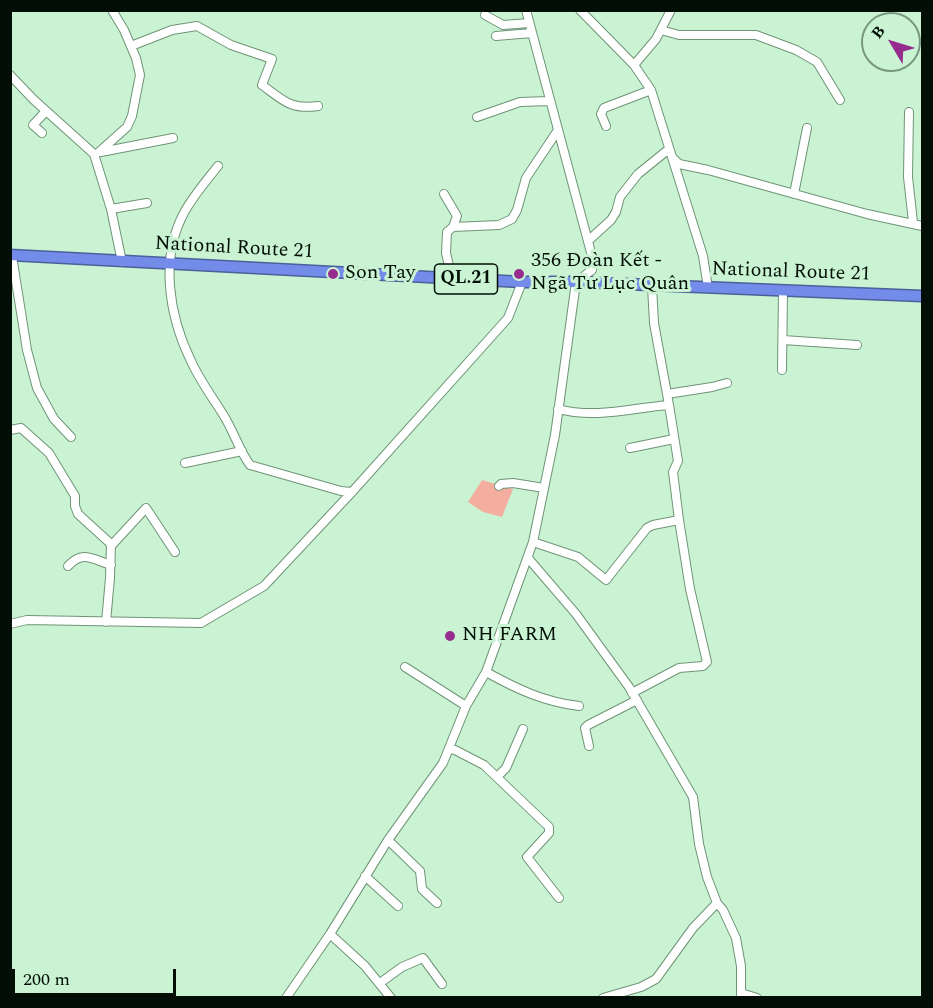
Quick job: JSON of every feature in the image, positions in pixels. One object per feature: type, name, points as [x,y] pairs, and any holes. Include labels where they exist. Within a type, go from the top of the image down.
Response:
[{"type":"highway","name":"National Route 21","points":[[11,255],[522,282],[576,282],[922,296]]},
{"type":"street","points":[[96,153],[127,128],[132,116],[140,75],[131,46],[112,10]]},
{"type":"street","points":[[286,998],[330,934],[388,840],[443,763],[466,706],[486,672],[533,542],[558,409],[576,282],[592,270],[593,260],[526,10]]},
{"type":"street","points":[[580,10],[634,65],[651,90],[703,256],[708,288]]},
{"type":"street","points":[[634,65],[656,39],[671,10]]},
{"type":"street","points":[[485,15],[503,25],[530,23]]},
{"type":"street","points":[[131,46],[171,30],[197,26],[231,45],[272,59],[261,85],[285,102],[303,108],[318,106]]},
{"type":"street","points":[[661,30],[679,35],[756,35],[796,50],[817,62],[840,100]]},
{"type":"street","points":[[496,36],[532,33]]},
{"type":"street","points":[[10,75],[46,111],[96,153],[122,262]]},
{"type":"street","points":[[606,126],[601,114],[604,108],[651,90]]},
{"type":"street","points":[[477,117],[520,102],[549,101]]},
{"type":"street","points":[[42,133],[32,124],[46,111]]},
{"type":"street","points":[[909,112],[908,177],[913,222]]},
{"type":"street","points":[[794,194],[807,128]]},
{"type":"street","points":[[453,227],[499,225],[512,219],[517,210],[526,178],[558,130]]},
{"type":"street","points":[[96,153],[173,138]]},
{"type":"street","points":[[670,152],[679,164],[867,214],[913,222],[922,226]]},
{"type":"street","points":[[588,241],[616,212],[620,197],[638,174],[670,152]]},
{"type":"street","points":[[218,166],[185,212],[175,238],[169,264],[175,317],[185,347],[250,465],[341,491],[352,492]]},
{"type":"street","points":[[444,194],[457,216],[453,227],[447,232],[446,246],[452,278]]},
{"type":"street","points":[[111,209],[147,203]]},
{"type":"street","points":[[11,255],[27,350],[37,388],[54,419],[71,437]]},
{"type":"street","points":[[10,624],[27,620],[201,623],[264,586],[508,318],[522,282]]},
{"type":"street","points":[[589,746],[585,728],[588,725],[679,668],[703,666],[707,662],[690,589],[679,520],[673,472],[678,461],[654,323],[652,286]]},
{"type":"street","points":[[782,370],[783,291]]},
{"type":"street","points":[[783,340],[857,345]]},
{"type":"street","points":[[667,394],[727,382]]},
{"type":"street","points":[[558,409],[594,414],[669,405]]},
{"type":"street","points":[[10,430],[21,428],[49,453],[75,496],[78,514],[111,546]]},
{"type":"street","points":[[630,448],[674,439]]},
{"type":"street","points":[[185,464],[242,451]]},
{"type":"street","points":[[499,486],[501,483],[513,483],[544,488]]},
{"type":"street","points":[[106,621],[111,546],[146,508],[175,552]]},
{"type":"street","points":[[533,542],[578,557],[606,580],[647,528],[679,520]]},
{"type":"street","points":[[68,566],[76,557],[81,556],[111,565]]},
{"type":"street","points":[[528,558],[576,614],[634,696],[693,798],[699,844],[707,877],[717,903],[723,910],[736,938],[741,966],[741,995],[757,998]]},
{"type":"street","points":[[405,667],[466,706]]},
{"type":"street","points":[[486,672],[516,688],[557,704],[579,706]]},
{"type":"street","points":[[497,777],[506,768],[523,729]]},
{"type":"street","points":[[449,749],[484,765],[549,827],[549,833],[527,857],[559,898]]},
{"type":"street","points":[[388,840],[420,872],[422,889],[437,903]]},
{"type":"street","points":[[365,876],[398,906]]},
{"type":"street","points":[[603,998],[641,987],[656,980],[693,928],[717,903]]},
{"type":"street","points":[[330,934],[365,966],[391,998]]},
{"type":"street","points":[[380,983],[402,966],[423,958],[442,984]]},
{"type":"shaded area","points":[[482,480],[513,489],[502,517],[483,512],[468,502]]},
{"type":"place","name":"Son Tay","points":[[333,274]]},
{"type":"place","name":"356 Đoàn Kết - Ngã Tư Lục Quân","points":[[519,274]]},
{"type":"place","name":"NH FARM","points":[[450,636]]}]
